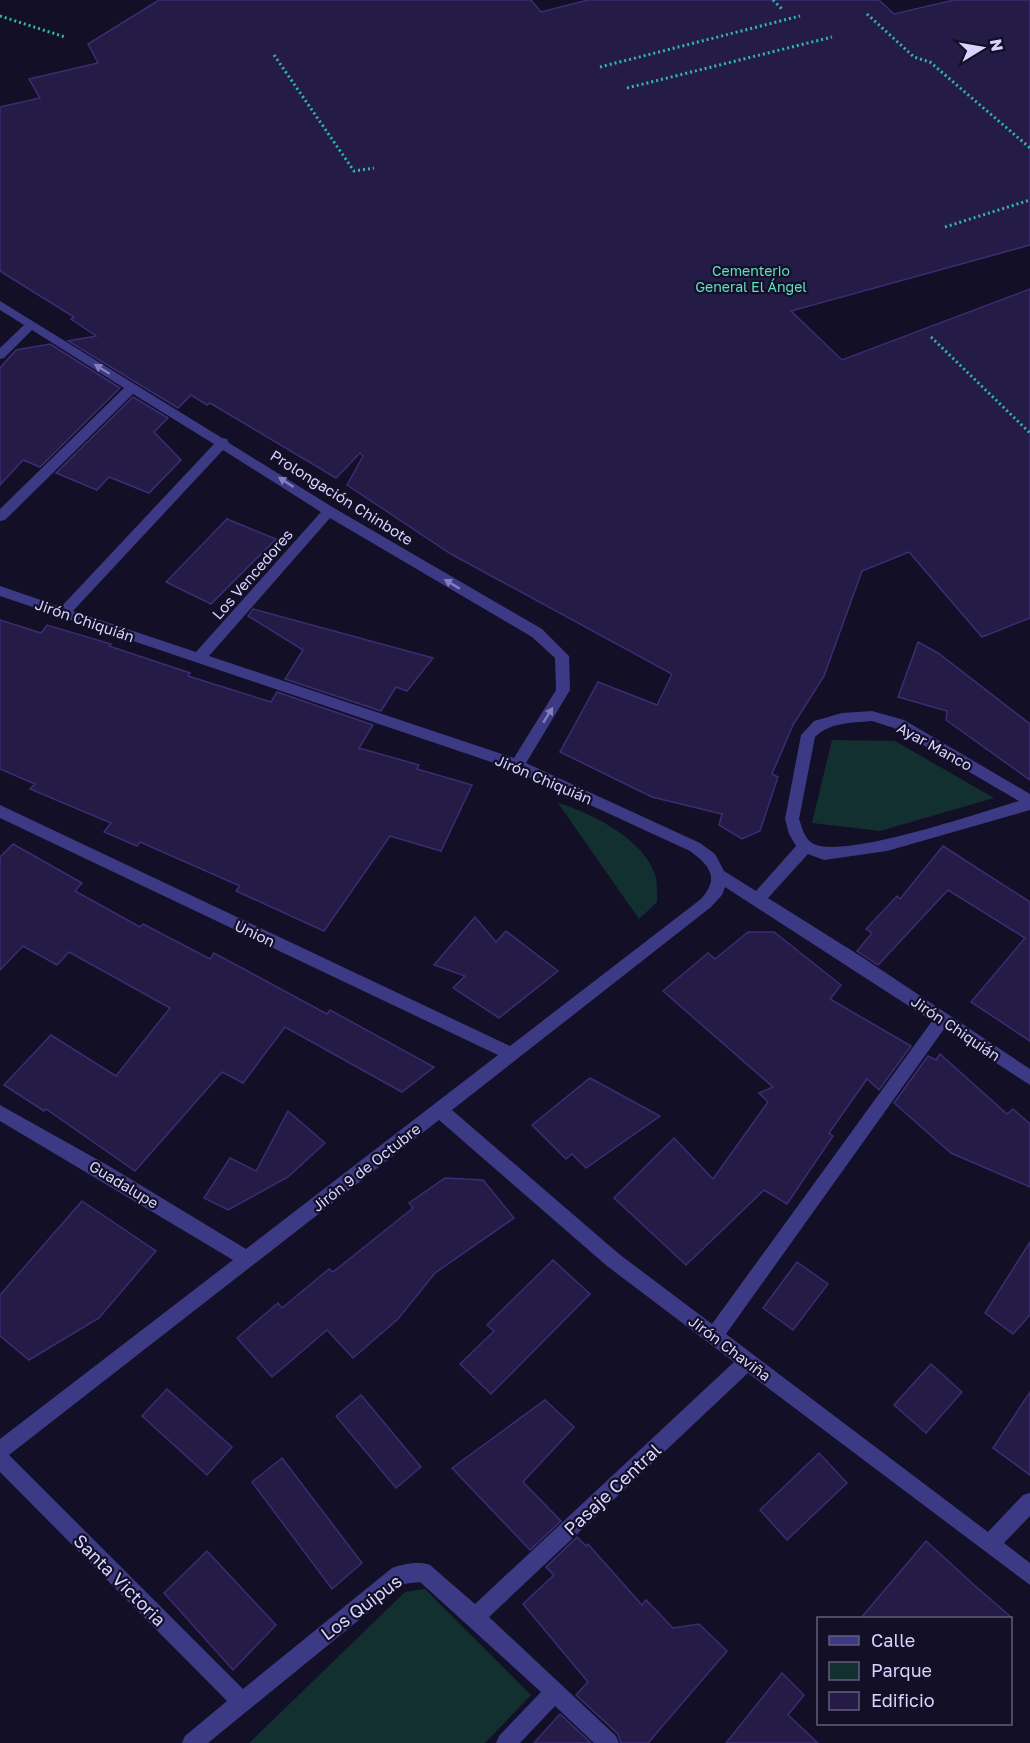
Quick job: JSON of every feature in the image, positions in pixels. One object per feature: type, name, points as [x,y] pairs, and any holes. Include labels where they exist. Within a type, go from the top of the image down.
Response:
[{"type":"street","name":"Prolongación Chinbote","points":[[0,305],[223,442],[329,511],[537,633],[562,657],[563,690],[517,765]]},
{"type":"street","points":[[0,356],[31,325]]},
{"type":"street","points":[[0,517],[132,388]]},
{"type":"street","points":[[63,613],[223,442]]},
{"type":"street","name":"Los Vencedores","points":[[199,658],[329,511]]},
{"type":"street","name":"Jirón Chiquián","points":[[0,591],[517,765],[695,847],[710,858],[719,874],[1030,1078]]},
{"type":"street","name":"Ayar Manco","points":[[805,846],[796,834],[792,819],[808,735],[819,725],[842,718],[872,716],[899,724],[1030,802]]},
{"type":"street","points":[[758,899],[805,846],[824,854],[887,845],[1030,802]]},
{"type":"street","name":"Union","points":[[0,811],[511,1054]]},
{"type":"street","name":"Jirón 9 de Octubre","points":[[0,1451],[706,903],[717,891],[719,874]]},
{"type":"street","points":[[714,1336],[942,1019]]},
{"type":"street","name":"Jirón Chaviña","points":[[440,1110],[613,1260],[1030,1575]]},
{"type":"street","name":"Guadalupe","points":[[0,1112],[104,1171],[247,1259]]},
{"type":"street","name":"Pasaje Central","points":[[475,1617],[748,1361]]},
{"type":"street","name":"Santa Victoria","points":[[0,1459],[241,1701]]},
{"type":"street","points":[[990,1544],[1030,1502]]},
{"type":"street","name":"Los Quipus","points":[[192,1743],[399,1575],[423,1572],[475,1617],[609,1743]]},
{"type":"street","points":[[506,1743],[554,1693]]},
{"type":"path","points":[[773,0],[782,9]]},
{"type":"path","points":[[867,14],[914,57],[930,62],[1030,148]]},
{"type":"path","points":[[0,16],[65,37]]},
{"type":"path","points":[[600,67],[800,16]]},
{"type":"path","points":[[627,88],[832,37]]},
{"type":"path","points":[[274,56],[354,171],[374,168]]},
{"type":"path","points":[[945,226],[1030,200]]},
{"type":"path","points":[[931,337],[1030,433]]},
{"type":"green space","points":[[832,740],[895,741],[994,798],[880,831],[812,823]]},
{"type":"green space","points":[[558,803],[602,821],[642,852],[656,878],[657,902],[639,919]]},
{"type":"green space","points":[[425,1589],[531,1695],[485,1743],[249,1743],[405,1592]]},
{"type":"building","name":"Cementerio General El Ángel","points":[[159,0],[531,0],[541,12],[588,0],[879,0],[894,14],[954,0],[1030,0],[1030,245],[791,311],[842,360],[1030,289],[1030,618],[982,637],[909,552],[862,571],[824,676],[793,725],[772,774],[778,777],[760,831],[742,839],[719,825],[722,814],[652,797],[560,752],[598,682],[657,705],[672,674],[451,554],[347,485],[363,456],[360,453],[336,478],[210,403],[207,405],[191,395],[178,408],[68,341],[96,336],[71,319],[74,317],[0,271],[0,107],[40,98],[29,79],[98,63],[88,44]]},
{"type":"building","points":[[50,344],[120,388],[40,467],[23,460],[0,485],[0,368],[16,350]]},
{"type":"building","points":[[133,397],[168,418],[154,432],[181,460],[149,493],[109,477],[97,490],[56,473]]},
{"type":"building","points":[[227,519],[276,539],[211,604],[166,582]]},
{"type":"building","points":[[253,609],[433,658],[407,691],[396,687],[381,711],[285,679],[303,650],[248,616]]},
{"type":"building","points":[[0,620],[41,633],[47,625],[111,644],[109,646],[190,673],[188,676],[271,702],[277,692],[373,725],[359,748],[419,765],[417,769],[472,785],[441,851],[390,836],[324,931],[236,891],[240,886],[140,842],[137,846],[104,832],[111,823],[30,789],[35,784],[0,769]]},
{"type":"building","points":[[918,642],[938,653],[1030,724],[1030,780],[946,720],[947,711],[898,697]]},
{"type":"building","points":[[13,844],[82,883],[75,891],[140,927],[143,924],[210,959],[214,953],[327,1014],[330,1010],[434,1067],[402,1092],[285,1027],[243,1083],[222,1072],[135,1171],[46,1109],[44,1111],[4,1085],[51,1035],[116,1076],[170,1008],[69,952],[57,965],[23,946],[0,970],[0,857]]},
{"type":"building","points":[[943,846],[1030,902],[1030,1041],[971,1002],[1025,938],[948,890],[878,965],[857,951],[872,933],[866,929],[897,896],[900,899]]},
{"type":"building","points":[[475,917],[496,942],[506,931],[558,971],[499,1018],[453,988],[465,976],[434,965]]},
{"type":"building","points":[[748,932],[774,932],[841,985],[830,999],[911,1046],[879,1090],[867,1079],[829,1133],[833,1136],[787,1204],[764,1190],[686,1265],[614,1198],[674,1138],[713,1179],[768,1102],[759,1093],[773,1087],[663,991],[708,953],[715,959]]},
{"type":"building","points":[[940,1054],[1007,1114],[1013,1109],[1030,1124],[1030,1187],[951,1153],[894,1103],[928,1056],[936,1060]]},
{"type":"building","points":[[590,1078],[660,1116],[586,1168],[572,1154],[566,1159],[532,1125]]},
{"type":"building","points":[[288,1111],[325,1143],[288,1177],[228,1210],[204,1198],[230,1158],[256,1171]]},
{"type":"building","points":[[445,1178],[483,1180],[514,1218],[435,1273],[398,1319],[353,1358],[327,1330],[272,1377],[237,1338],[278,1303],[282,1308],[329,1269],[333,1272],[413,1208],[409,1203]]},
{"type":"building","points":[[82,1201],[156,1251],[99,1318],[29,1360],[0,1336],[0,1295]]},
{"type":"building","points":[[1030,1242],[1030,1315],[1013,1334],[985,1313]]},
{"type":"building","points":[[553,1260],[590,1294],[491,1394],[460,1364],[494,1331],[487,1325]]},
{"type":"building","points":[[797,1262],[828,1284],[793,1330],[763,1308]]},
{"type":"building","points":[[931,1364],[962,1392],[926,1433],[894,1405]]},
{"type":"building","points":[[167,1389],[232,1447],[207,1475],[142,1416]]},
{"type":"building","points":[[1030,1392],[1030,1475],[993,1448]]},
{"type":"building","points":[[361,1395],[421,1467],[396,1488],[336,1416]]},
{"type":"building","points":[[545,1400],[574,1427],[523,1482],[561,1521],[530,1550],[452,1468]]},
{"type":"building","points":[[819,1453],[847,1483],[787,1540],[760,1510]]},
{"type":"building","points":[[282,1458],[362,1563],[332,1589],[252,1482]]},
{"type":"building","points":[[577,1537],[586,1546],[588,1544],[642,1605],[646,1600],[673,1628],[699,1624],[727,1651],[648,1743],[621,1743],[618,1734],[576,1695],[588,1682],[523,1604],[554,1575],[546,1567]]},
{"type":"building","points":[[926,1541],[1011,1617],[862,1617]]},
{"type":"building","points":[[207,1551],[276,1625],[233,1670],[164,1593]]},
{"type":"building","points":[[782,1673],[804,1695],[788,1715],[818,1743],[726,1743]]},
{"type":"building","points":[[560,1714],[591,1743],[534,1743]]}]
